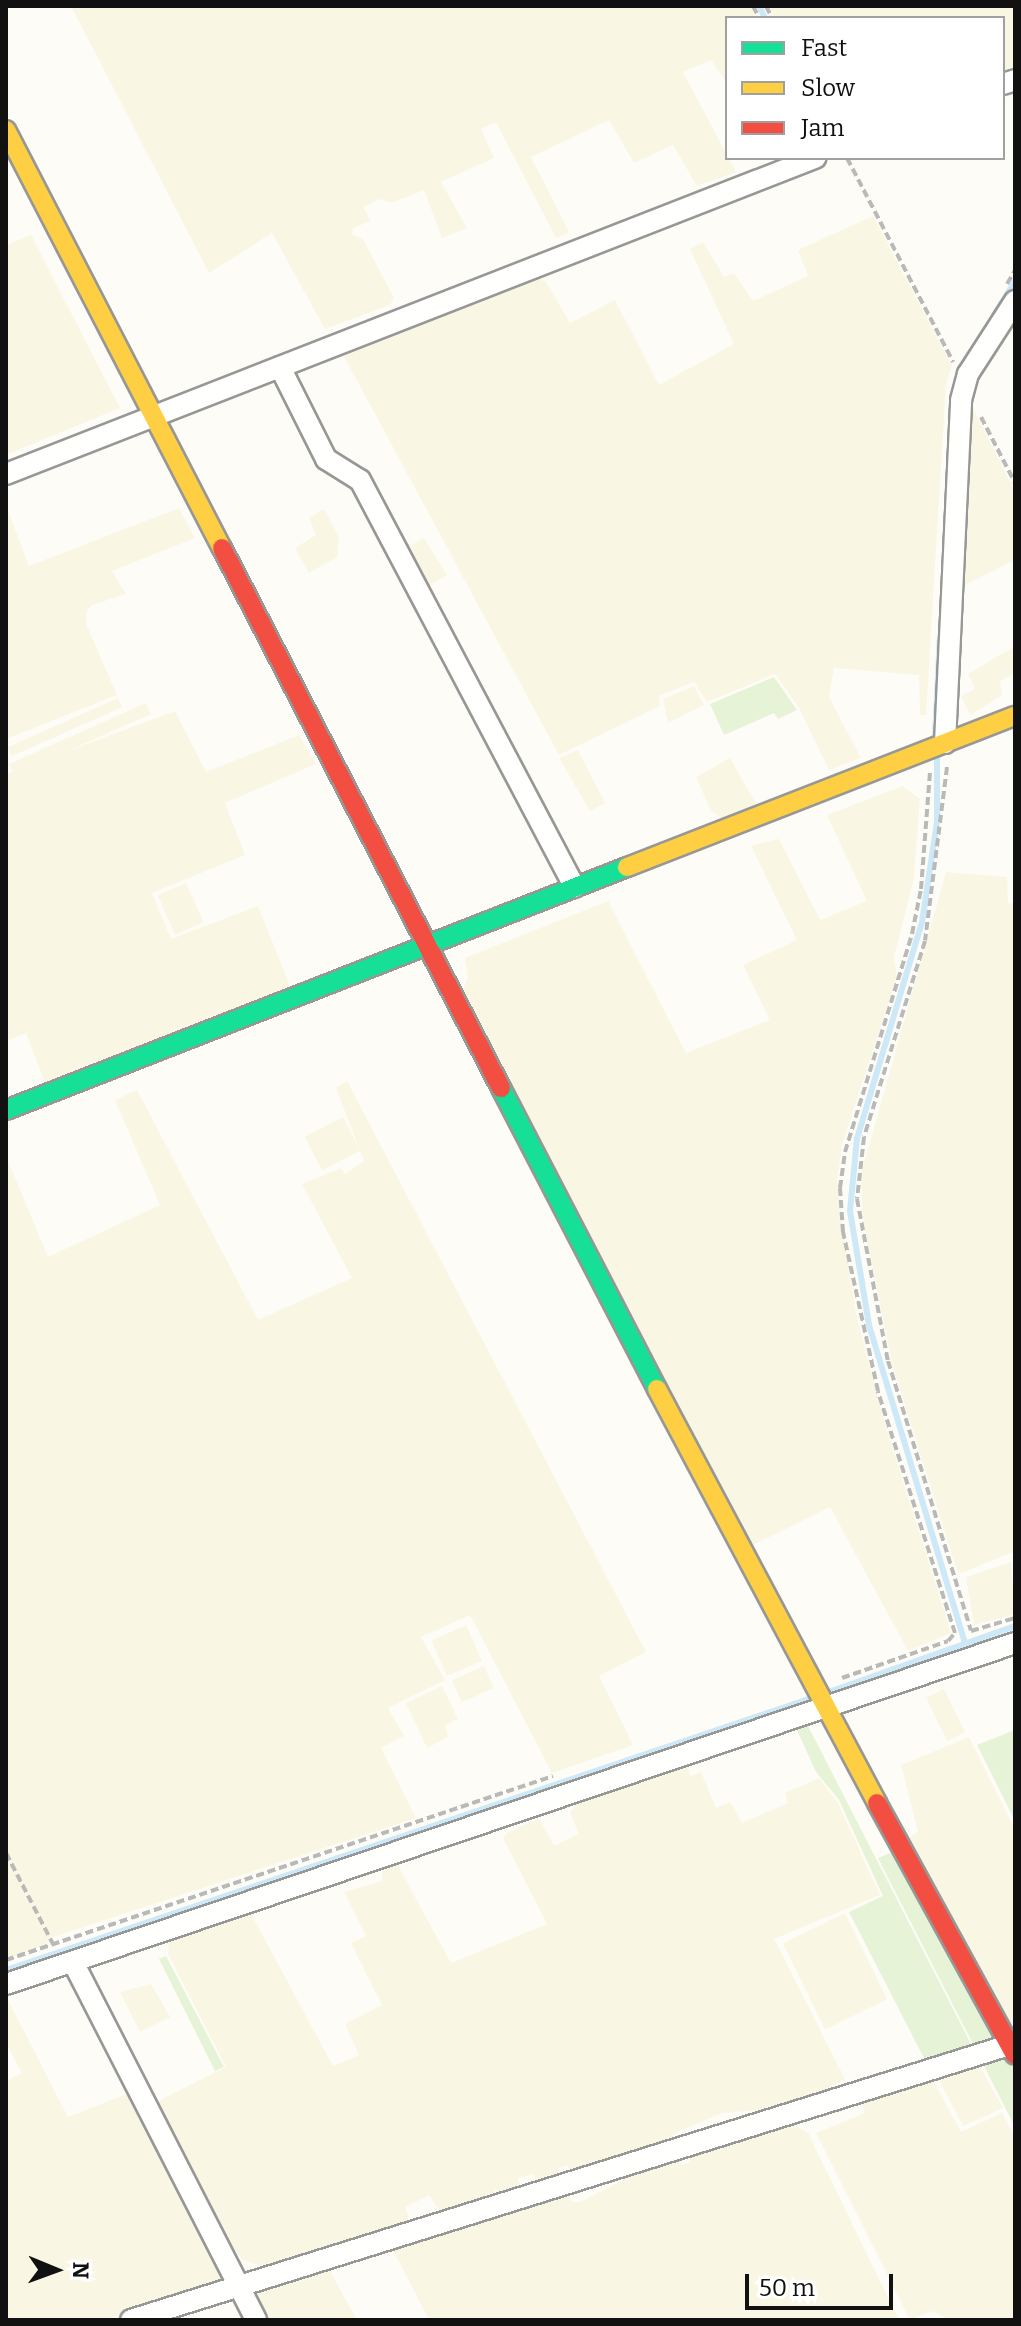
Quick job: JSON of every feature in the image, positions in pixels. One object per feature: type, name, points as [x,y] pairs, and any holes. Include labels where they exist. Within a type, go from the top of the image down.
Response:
[{"type":"street","points":[[6,130],[151,416],[427,944],[457,1010],[819,1696],[1013,2047],[131,2320]]},
{"type":"street","points":[[6,474],[810,160]]},
{"type":"street","points":[[938,753],[965,385],[1015,301]]},
{"type":"street","points":[[280,367],[326,459],[360,480],[575,887]]},
{"type":"street","points":[[6,1110],[575,887],[938,753],[1015,716]]},
{"type":"street","points":[[6,1984],[819,1696],[1015,1643]]},
{"type":"street","points":[[73,1962],[256,2320]]},
{"type":"path","points":[[848,160],[955,366]]},
{"type":"path","points":[[965,385],[1015,483]]},
{"type":"path","points":[[819,1696],[948,1641],[955,1633],[878,1391],[843,1232],[840,1188],[845,1152],[903,969],[921,889],[938,753]]},
{"type":"path","points":[[938,753],[939,863],[925,941],[864,1137],[857,1199],[877,1322],[971,1631],[1015,1618]]},
{"type":"path","points":[[6,1960],[559,1774]]},
{"type":"path","points":[[6,1853],[53,1944]]},
{"type":"shaded area","points":[[71,6],[750,6],[755,16],[725,16],[725,80],[711,60],[683,72],[725,151],[725,160],[730,160],[736,172],[697,186],[673,145],[634,163],[609,120],[531,157],[569,232],[556,238],[496,122],[481,129],[494,158],[441,182],[467,228],[442,238],[424,190],[392,203],[379,199],[363,207],[371,221],[353,228],[352,234],[363,239],[394,298],[390,305],[325,329],[272,233],[209,273]]},
{"type":"shaded area","points":[[769,6],[1015,6],[1015,66],[1005,70],[1005,16],[774,16]]},
{"type":"shaded area","points":[[873,216],[952,366],[946,384],[926,715],[920,715],[919,675],[834,668],[829,697],[861,758],[829,770],[799,708],[775,674],[707,702],[694,682],[659,696],[660,706],[559,755],[340,349],[537,276],[546,282],[570,323],[615,300],[659,385],[734,344],[690,249],[703,242],[724,277],[734,273],[753,301],[808,276],[798,250]]},
{"type":"shaded area","points":[[31,235],[120,408],[6,455],[6,245]]},
{"type":"shaded area","points":[[969,400],[1015,492],[1015,560],[955,590]]},
{"type":"shaded area","points":[[6,505],[29,566],[179,508],[195,538],[112,571],[126,594],[92,605],[87,611],[86,624],[117,695],[6,739]]},
{"type":"shaded area","points":[[324,509],[339,537],[337,557],[309,573],[295,548],[316,535],[309,518]]},
{"type":"shaded area","points":[[424,538],[447,575],[426,587],[408,547]]},
{"type":"shaded area","points":[[1015,646],[1015,673],[1000,681],[1002,695],[970,715],[961,696],[975,689],[968,674]]},
{"type":"shaded area","points":[[694,686],[704,705],[668,723],[663,699]]},
{"type":"shaded area","points":[[118,698],[122,707],[12,756],[7,747]]},
{"type":"shaded area","points":[[146,703],[151,714],[14,775],[9,764]]},
{"type":"shaded area","points":[[175,711],[206,772],[299,735],[316,764],[225,803],[245,855],[152,893],[171,939],[258,906],[292,991],[47,1088],[26,1033],[6,1041],[6,774]]},
{"type":"shaded area","points":[[578,750],[605,803],[590,811],[559,758]]},
{"type":"shaded area","points":[[730,758],[758,807],[723,819],[711,811],[696,777]]},
{"type":"shaded area","points":[[903,786],[920,799],[914,878],[894,957],[897,977],[842,1145],[837,1182],[856,1314],[883,1417],[951,1633],[908,1651],[830,1507],[749,1547],[460,994],[468,979],[465,958],[608,901],[686,1053],[770,1020],[743,965],[797,940],[751,846],[779,839],[820,920],[867,901],[827,815]]},
{"type":"shaded area","points":[[946,872],[1007,877],[1008,903],[1015,904],[1015,1551],[962,1573],[957,1571],[892,1364],[863,1220],[861,1174]]},
{"type":"shaded area","points":[[186,883],[203,922],[175,935],[158,896]]},
{"type":"shaded area","points":[[347,1081],[646,1652],[599,1676],[633,1745],[552,1773],[470,1615],[421,1637],[445,1680],[388,1708],[404,1736],[381,1748],[416,1818],[50,1938],[46,1945],[6,1959],[6,1156],[48,1257],[160,1205],[115,1100],[137,1090],[258,1320],[352,1278],[302,1184],[341,1168],[345,1174],[364,1161],[336,1088]]},
{"type":"shaded area","points":[[343,1117],[360,1151],[322,1170],[305,1137]]},
{"type":"shaded area","points":[[1011,1562],[1015,1614],[974,1625],[966,1577]]},
{"type":"shaded area","points":[[466,1625],[482,1661],[447,1676],[431,1640]]},
{"type":"shaded area","points":[[484,1666],[494,1688],[462,1702],[452,1680]]},
{"type":"shaded area","points":[[442,1686],[458,1719],[445,1725],[448,1737],[427,1748],[406,1703]]},
{"type":"shaded area","points":[[944,1689],[965,1732],[947,1741],[926,1698]]},
{"type":"shaded area","points":[[969,1737],[1015,1830],[1015,2030],[907,1839],[918,1832],[901,1765]]},
{"type":"shaded area","points":[[686,1764],[691,1776],[701,1772],[716,1808],[730,1802],[742,1823],[788,1803],[785,1793],[819,1778],[838,1803],[880,1895],[774,1939],[845,2079],[817,2094],[758,2110],[722,2113],[673,2134],[672,2142],[571,2174],[567,2165],[557,2169],[559,2176],[538,2184],[533,2174],[518,2178],[521,2187],[500,2194],[496,2188],[490,2200],[442,2214],[429,2195],[405,2207],[409,2216],[405,2224],[265,2267],[243,2260],[231,2246],[170,2124],[161,2122],[152,2104],[226,2067],[168,1954],[169,1940],[249,1910],[333,2066],[359,2055],[345,2024],[382,2005],[351,1943],[366,1936],[344,1892],[382,1881],[382,1868],[396,1862],[451,1963],[547,1924],[503,1838],[507,1833],[539,1818],[554,1846],[579,1834],[570,1813],[578,1799]]},
{"type":"shaded area","points":[[845,1913],[887,1999],[825,2030],[783,1943]]},
{"type":"shaded area","points":[[151,1984],[170,2017],[140,2032],[120,1992]]},
{"type":"shaded area","points":[[8,2000],[68,2117],[129,2093],[226,2282],[107,2320],[6,2320],[6,2081],[22,2073],[6,2043]]},
{"type":"shaded area","points":[[979,2065],[1003,2108],[963,2126],[938,2078]]},
{"type":"shaded area","points":[[932,2078],[961,2132],[1002,2113],[1015,2137],[1015,2320],[949,2320],[933,2311],[910,2320],[816,2133],[865,2113],[861,2102]]},
{"type":"shaded area","points":[[793,2124],[808,2133],[899,2320],[429,2320],[393,2250],[568,2193],[572,2202],[580,2202],[629,2177],[678,2159],[682,2165],[690,2162],[690,2153]]},
{"type":"shaded area","points":[[330,2271],[357,2320],[264,2320],[256,2294]]},
{"type":"green space","points":[[774,677],[797,710],[778,719],[774,713],[724,735],[710,704]]},
{"type":"green space","points":[[806,1722],[973,2048],[926,2062],[849,1912],[883,1896],[839,1800],[816,1772],[796,1728]]},
{"type":"green space","points":[[1015,1730],[1015,1821],[977,1745]]},
{"type":"green space","points":[[893,1852],[995,2040],[974,2046],[878,1858]]},
{"type":"green space","points":[[166,1956],[224,2067],[215,2071],[159,1959]]},
{"type":"green space","points":[[1000,2056],[1015,2069],[1015,2127],[982,2062]]},
{"type":"waterway","points":[[759,6],[764,16]]},
{"type":"waterway","points":[[994,315],[1015,281]]},
{"type":"waterway","points":[[935,737],[940,636]]},
{"type":"waterway","points":[[937,756],[937,822],[922,922],[857,1138],[850,1211],[869,1325],[965,1642]]},
{"type":"waterway","points":[[826,1693],[1015,1626]]},
{"type":"waterway","points":[[6,1970],[812,1698]]},
{"type":"traffic: fast","points":[[6,1110],[627,867]]},
{"type":"traffic: fast","points":[[501,1088],[657,1389]]},
{"type":"traffic: slow","points":[[6,130],[222,548]]},
{"type":"traffic: slow","points":[[627,867],[1015,716]]},
{"type":"traffic: slow","points":[[657,1389],[877,1803]]},
{"type":"traffic: jam","points":[[222,548],[501,1088]]},
{"type":"traffic: jam","points":[[877,1803],[1015,2055]]}]
